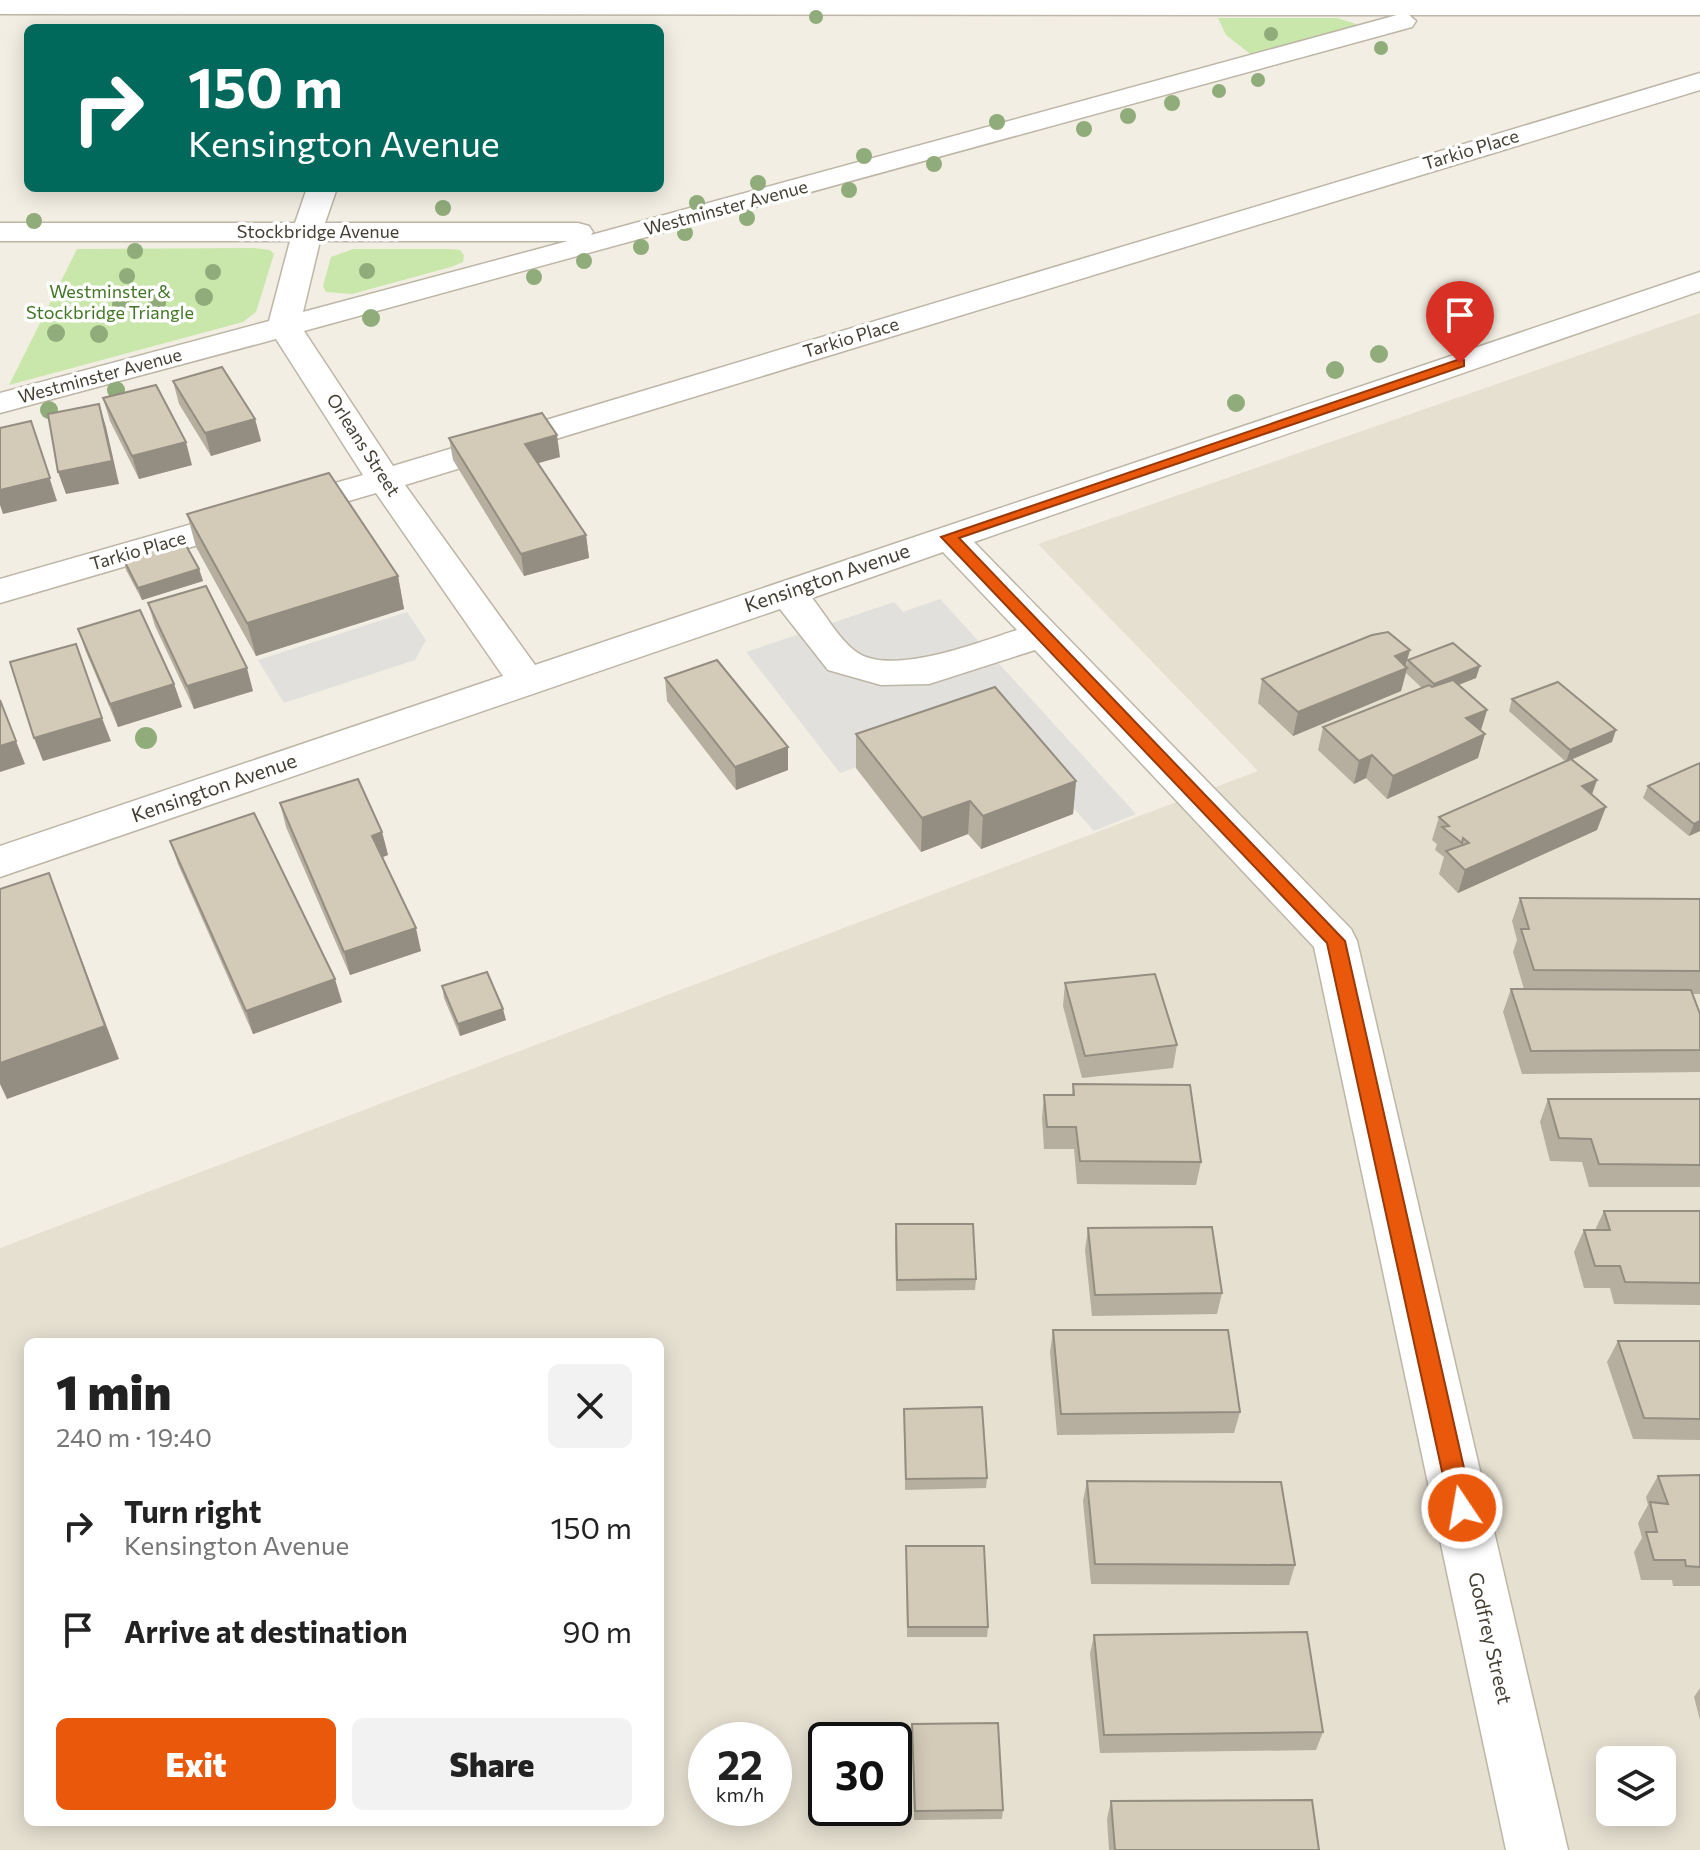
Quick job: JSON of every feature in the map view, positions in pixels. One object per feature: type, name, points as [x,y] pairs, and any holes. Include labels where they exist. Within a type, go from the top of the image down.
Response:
[{"type":"street","points":[[0,6],[385,11],[1700,7]]},
{"type":"street","name":"Westminster Avenue","points":[[0,403],[636,232],[1450,7]]},
{"type":"street","name":"Tarkio Place","points":[[0,591],[384,480],[1700,81]]},
{"type":"street","points":[[284,326],[307,232],[321,192]]},
{"type":"street","name":"Stockbridge Avenue","points":[[0,232],[636,232]]},
{"type":"street","name":"Kensington Avenue","points":[[0,862],[1700,281]]},
{"type":"street","name":"Orleans Street","points":[[284,326],[384,480],[526,680]]},
{"type":"street","name":"Godfrey Street","points":[[949,537],[1335,941],[1537,1850]]},
{"type":"street","points":[[787,592],[842,661],[881,672],[929,671],[1043,635]]},
{"type":"shaded area","points":[[1700,313],[1700,1850],[0,1850],[0,1248],[1258,771],[1038,544]]},
{"type":"shaded area","points":[[940,599],[1136,814],[1094,831],[993,717],[840,773],[746,652],[894,602],[903,612]]},
{"type":"shaded area","points":[[407,612],[426,640],[415,660],[284,703],[258,660]]},
{"type":"green space","points":[[1218,18],[1337,18],[1356,24],[1355,27],[1254,57],[1226,35]]},
{"type":"green space","name":"Westminster & Stockbridge Triangle","points":[[77,249],[270,250],[274,254],[256,312],[243,322],[9,385]]},
{"type":"green space","points":[[353,249],[450,249],[460,250],[464,255],[463,262],[451,267],[352,294],[326,292],[323,286],[331,257]]},
{"type":"building","points":[[222,367],[255,419],[205,433],[173,381]]},
{"type":"building","points":[[156,385],[186,442],[132,456],[103,398]]},
{"type":"building","points":[[99,404],[112,461],[58,472],[48,414]]},
{"type":"building","points":[[542,413],[557,435],[525,444],[586,535],[521,554],[449,438]]},
{"type":"building","points":[[31,421],[50,478],[0,490],[0,428]]},
{"type":"building","points":[[329,473],[398,576],[247,623],[187,514]]},
{"type":"building","points":[[183,540],[199,569],[138,588],[123,558]]},
{"type":"building","points":[[206,586],[247,668],[187,686],[148,603]]},
{"type":"building","points":[[140,610],[174,684],[110,704],[78,629]]},
{"type":"building","points":[[1388,632],[1410,650],[1395,656],[1407,668],[1298,712],[1262,679],[1372,635]]},
{"type":"building","points":[[1453,643],[1480,666],[1434,684],[1408,660]]},
{"type":"building","points":[[76,644],[102,718],[34,738],[10,662]]},
{"type":"building","points":[[717,660],[788,747],[735,767],[665,678]]},
{"type":"building","points":[[1453,680],[1487,710],[1466,718],[1485,734],[1393,776],[1372,755],[1359,761],[1323,727],[1429,685],[1432,687]]},
{"type":"building","points":[[1558,682],[1616,730],[1570,750],[1512,699]]},
{"type":"building","points":[[995,687],[1076,781],[983,816],[970,801],[922,818],[856,734]]},
{"type":"building","points":[[0,700],[16,741],[0,746]]},
{"type":"building","points":[[1571,759],[1597,780],[1582,786],[1606,807],[1465,870],[1446,851],[1469,843],[1463,838],[1462,843],[1442,827],[1449,826],[1439,817]]},
{"type":"building","points":[[1700,763],[1700,821],[1694,824],[1648,786]]},
{"type":"building","points":[[358,779],[382,832],[372,836],[416,928],[344,952],[280,803]]},
{"type":"building","points":[[254,813],[335,979],[246,1011],[170,841]]},
{"type":"building","points":[[49,873],[105,1026],[0,1063],[0,889]]},
{"type":"building","points":[[1520,898],[1700,899],[1700,971],[1534,970],[1521,929],[1529,929]]},
{"type":"building","points":[[487,972],[503,1009],[458,1024],[442,986]]},
{"type":"building","points":[[1155,974],[1177,1045],[1085,1056],[1065,983]]},
{"type":"building","points":[[1511,989],[1691,990],[1700,1014],[1700,1050],[1531,1051]]},
{"type":"building","points":[[1073,1084],[1190,1085],[1201,1162],[1080,1161],[1076,1127],[1047,1127],[1044,1095],[1074,1095]]},
{"type":"building","points":[[1548,1099],[1700,1099],[1700,1165],[1599,1164],[1591,1139],[1559,1138]]},
{"type":"building","points":[[1604,1211],[1700,1211],[1700,1283],[1625,1282],[1620,1266],[1595,1266],[1584,1230],[1610,1230]]},
{"type":"building","points":[[896,1224],[973,1224],[976,1279],[897,1280]]},
{"type":"building","points":[[1212,1227],[1222,1293],[1095,1295],[1088,1228]]},
{"type":"building","points":[[1053,1330],[1228,1330],[1240,1412],[1061,1414]]},
{"type":"building","points":[[1618,1341],[1700,1341],[1700,1419],[1644,1418]]},
{"type":"building","points":[[982,1407],[987,1478],[906,1479],[904,1409]]},
{"type":"building","points":[[1700,1475],[1700,1567],[1686,1566],[1685,1560],[1654,1560],[1646,1532],[1657,1532],[1650,1502],[1668,1504],[1658,1476]]},
{"type":"building","points":[[1087,1481],[1281,1482],[1295,1565],[1095,1564]]},
{"type":"building","points":[[906,1546],[984,1546],[988,1627],[908,1627]]},
{"type":"building","points":[[1307,1632],[1323,1732],[1104,1735],[1094,1635]]},
{"type":"building","points":[[998,1723],[1003,1810],[915,1811],[912,1724]]},
{"type":"building","points":[[1312,1800],[1319,1850],[1115,1850],[1111,1801]]},
{"type":"route","points":[[1460,363],[949,537],[1335,941],[1462,1508]]}]
